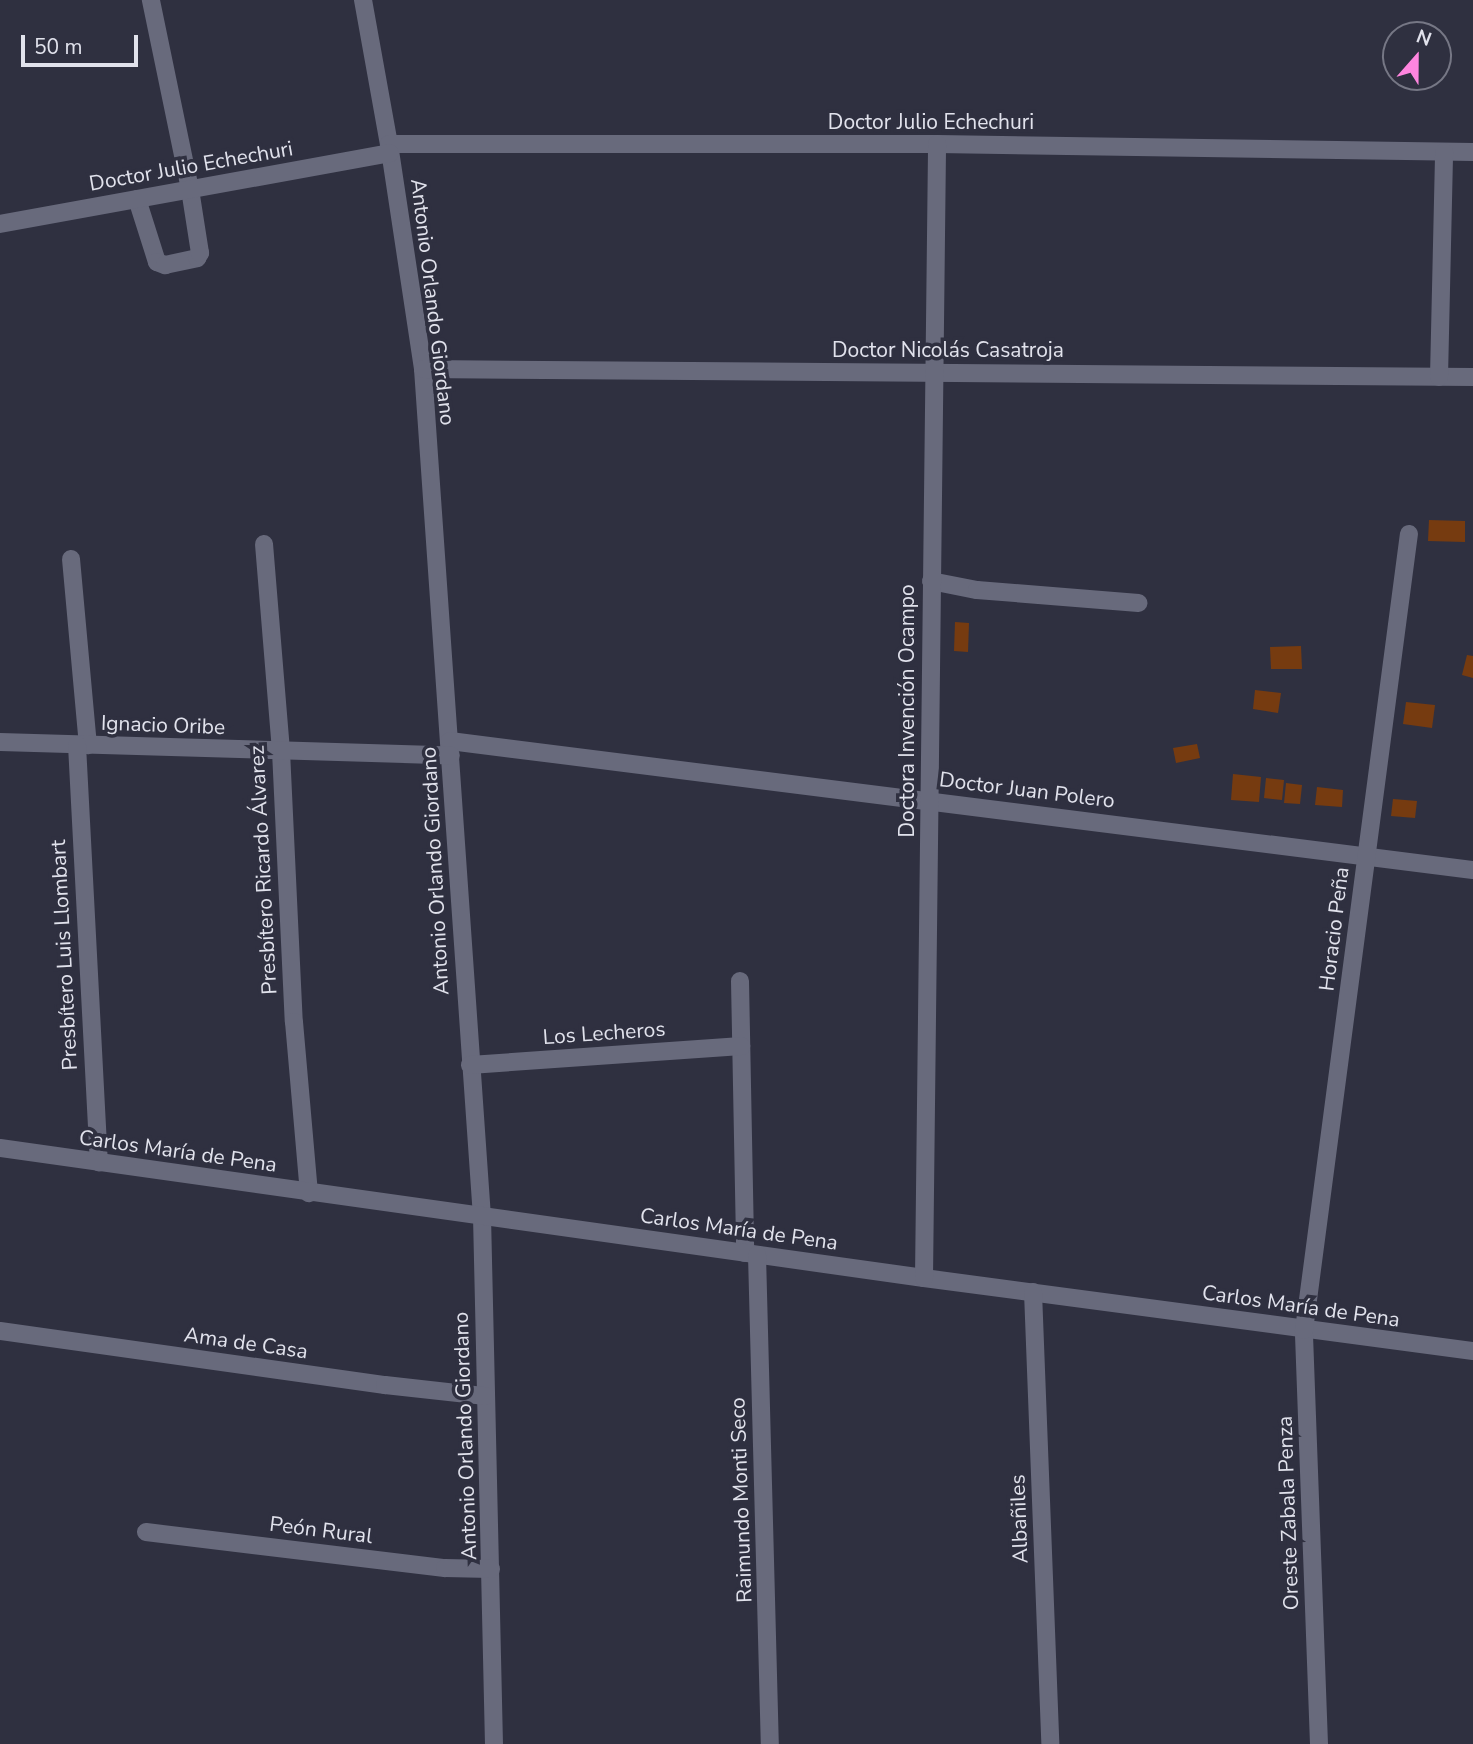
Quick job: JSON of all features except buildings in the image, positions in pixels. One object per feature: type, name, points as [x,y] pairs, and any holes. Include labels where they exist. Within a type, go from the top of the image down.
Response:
[{"type":"street","points":[[137,199],[154,259],[165,265],[193,260],[200,253],[190,189],[151,0]]},
{"type":"street","name":"Antonio Orlando Giordano","points":[[363,0],[390,148],[423,369],[482,1216],[494,1744]]},
{"type":"street","name":"Doctor Julio Echechuri","points":[[0,224],[390,148],[937,144],[1473,152]]},
{"type":"street","name":"Doctora Invención Ocampo","points":[[924,1278],[937,144]]},
{"type":"street","points":[[1440,377],[1444,152]]},
{"type":"street","name":"Doctor Nicolás Casatroja","points":[[423,369],[1473,377]]},
{"type":"street","name":"Horacio Peña","points":[[1304,1329],[1409,534]]},
{"type":"street","name":"Presbítero Ricardo Álvarez","points":[[264,544],[281,751],[290,963],[309,1193]]},
{"type":"street","name":"Presbítero Luis Llombart","points":[[71,559],[82,745],[99,1162]]},
{"type":"street","points":[[931,581],[977,590],[1139,603]]},
{"type":"street","name":"Ignacio Oribe","points":[[0,742],[281,751],[451,748]]},
{"type":"street","name":"Doctor Juan Polero","points":[[451,748],[930,800],[1473,870]]},
{"type":"street","name":"Raimundo Monti Seco","points":[[740,981],[770,1744]]},
{"type":"street","name":"Los Lecheros","points":[[470,1065],[741,1046]]},
{"type":"street","name":"Carlos María de Pena","points":[[0,1148],[924,1278],[1473,1351]]},
{"type":"street","name":"Albañiles","points":[[1033,1292],[1050,1744]]},
{"type":"street","name":"Oreste Zabala Penza","points":[[1304,1329],[1319,1744]]},
{"type":"street","name":"Ama de Casa","points":[[0,1331],[359,1382],[485,1396]]},
{"type":"street","name":"Peón Rural","points":[[146,1532],[445,1568],[491,1569]]}]
